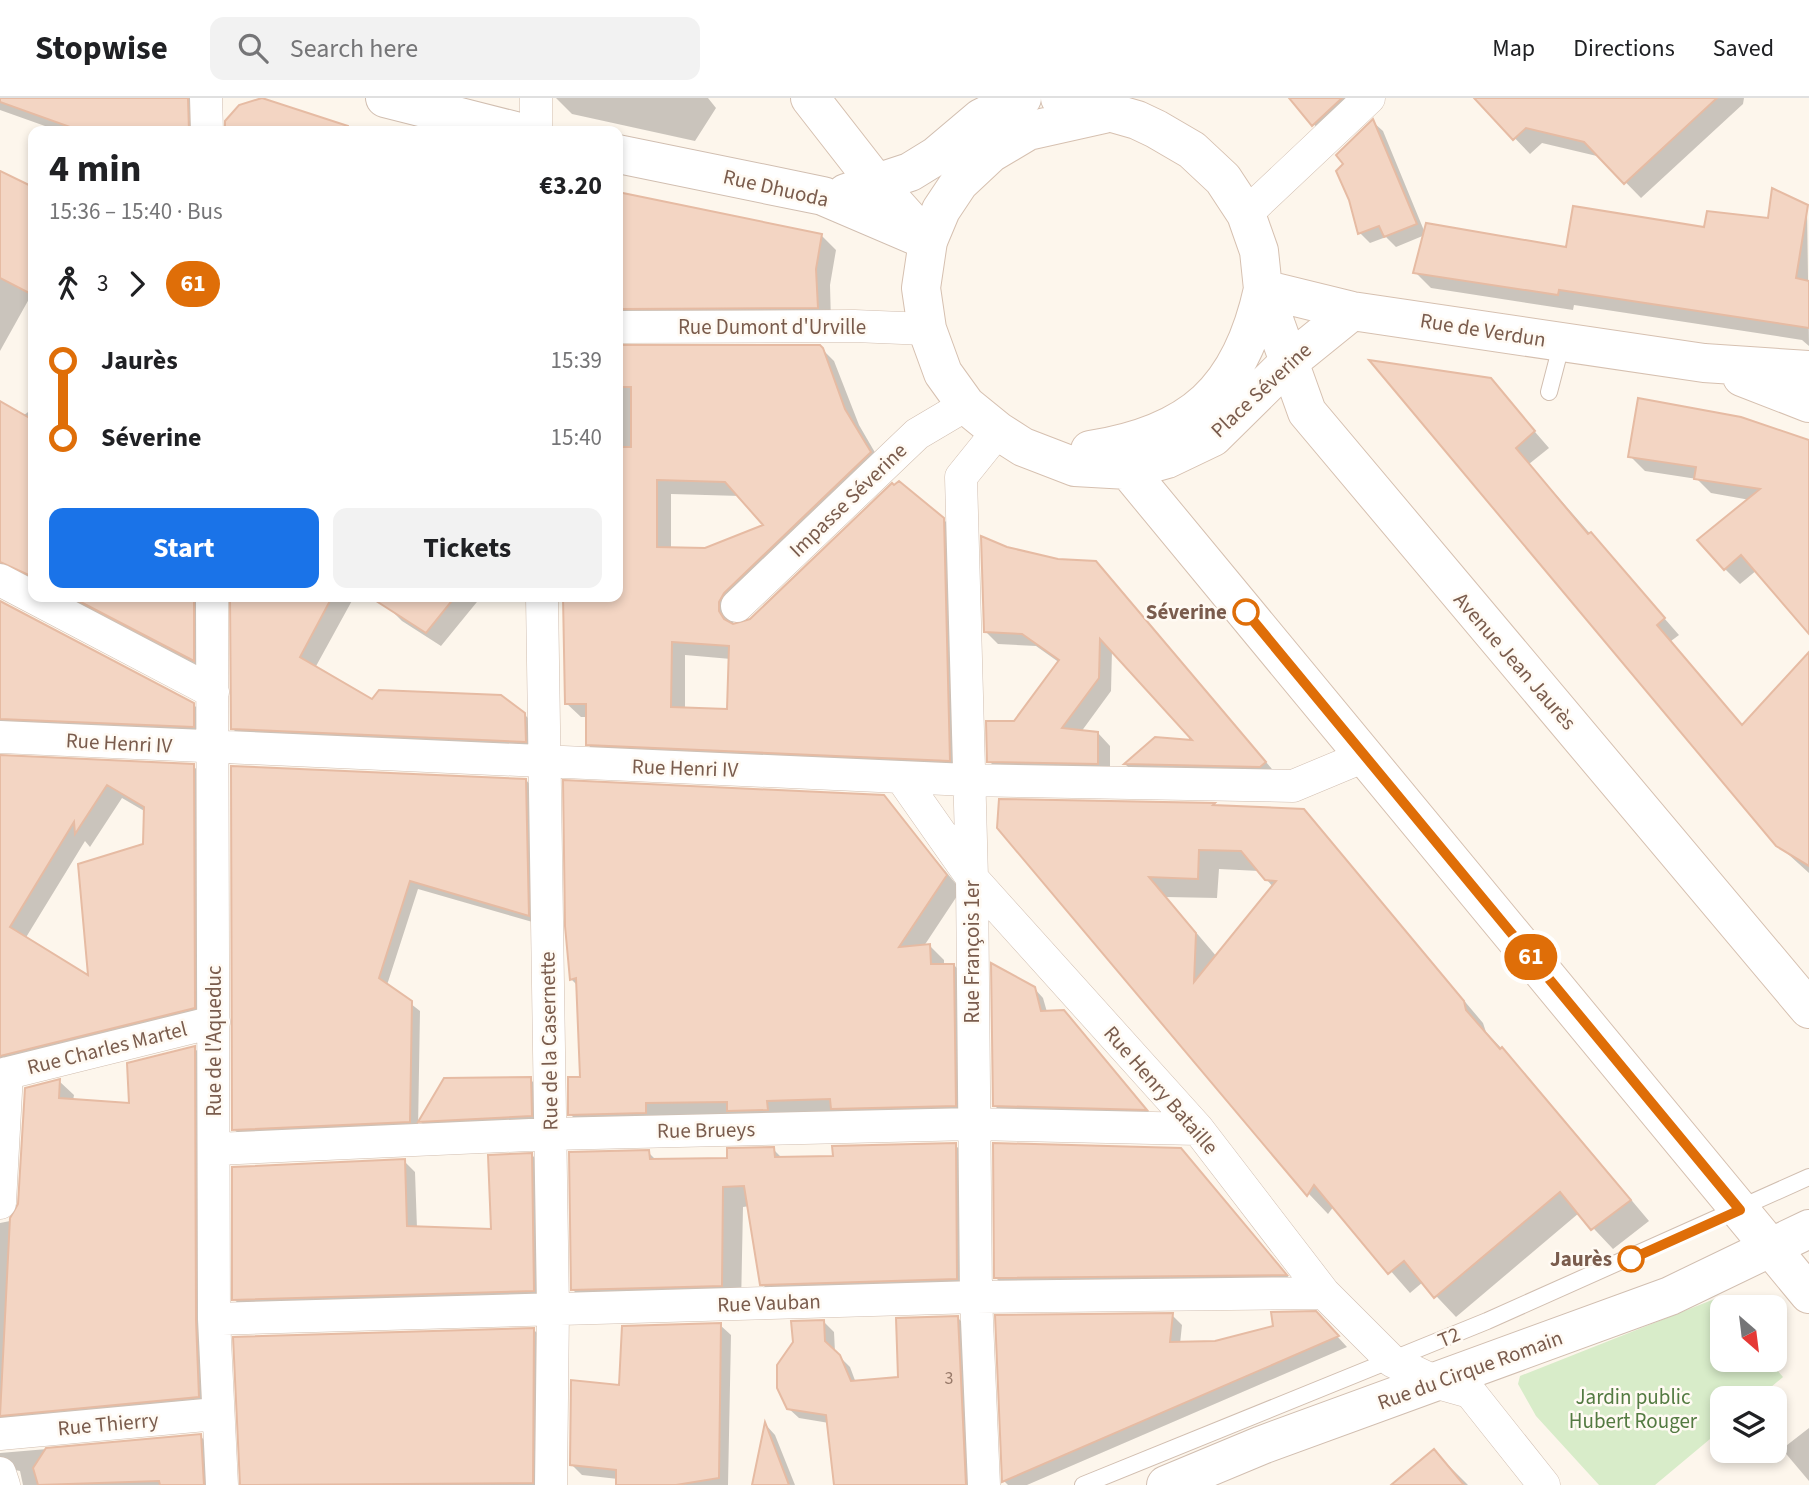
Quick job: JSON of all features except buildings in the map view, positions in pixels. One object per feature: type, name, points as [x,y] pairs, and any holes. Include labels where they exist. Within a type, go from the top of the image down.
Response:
[{"type":"main road","points":[[385,98],[495,126]]},
{"type":"main road","points":[[810,98],[877,184],[928,241]]},
{"type":"main road","points":[[823,196],[877,184],[910,172],[936,156],[981,118],[1022,98]]},
{"type":"main road","points":[[1054,456],[1112,447],[1162,433],[1206,403],[1241,358],[1254,328],[1263,289],[1259,251],[1246,214],[1223,179],[1192,150],[1137,120],[1060,98]]},
{"type":"main road","name":"Place Séverine","points":[[1111,113],[1028,131],[990,153],[959,183],[941,210],[928,241],[921,288],[927,329],[943,373],[966,405],[1023,447],[1054,456],[1075,467],[1128,470],[1167,460],[1213,437],[1289,362],[1352,311]]},
{"type":"main road","name":"Rue Dhuoda","points":[[623,155],[823,196],[928,241]]},
{"type":"main road","name":"Rue de Verdun","points":[[1263,289],[1352,311],[1704,363],[1809,370]]},
{"type":"main road","name":"Avenue Jean Jaurès","points":[[1263,289],[1307,412],[1329,442],[1809,1009]]},
{"type":"main road","name":"Rue de Verdun","points":[[1704,363],[1809,403]]},
{"type":"main road","points":[[1128,470],[1809,1294]]},
{"type":"main road","name":"Rue du Cirque Romain","points":[[1166,1485],[1262,1445],[1438,1383],[1670,1296],[1809,1229]]},
{"type":"street","points":[[206,98],[207,126]]},
{"type":"street","points":[[536,98],[536,126]]},
{"type":"street","points":[[1246,214],[1369,98]]},
{"type":"street","name":"Rue Dumont d'Urville","points":[[623,327],[854,326],[927,329]]},
{"type":"street","name":"Impasse Séverine","points":[[737,606],[917,434],[966,405]]},
{"type":"street","name":"Rue François 1er","points":[[984,1485],[976,1297],[972,878],[961,477],[998,431]]},
{"type":"street","points":[[0,580],[28,595]]},
{"type":"street","points":[[42,602],[213,692]]},
{"type":"street","name":"Rue de l'Aqueduc","points":[[212,602],[214,1319],[216,1413],[222,1485]]},
{"type":"street","name":"Rue de la Casernette","points":[[542,602],[553,1309],[551,1485]]},
{"type":"street","name":"Rue Henri IV","points":[[0,737],[968,780],[1293,786],[1365,756]]},
{"type":"street","name":"Rue Henry Bataille","points":[[901,777],[972,878],[1198,1129],[1324,1293],[1392,1361],[1438,1383],[1470,1392],[1544,1485]]},
{"type":"street","name":"Rue Charles Martel","points":[[4,1074],[214,1022]]},
{"type":"street","points":[[0,1203],[4,1074]]},
{"type":"street","name":"Rue Brueys","points":[[215,1149],[551,1134],[973,1124],[1198,1129]]},
{"type":"street","name":"Rue Vauban","points":[[214,1319],[976,1297],[1324,1293]]},
{"type":"street","name":"Rue Thierry","points":[[0,1434],[216,1413]]},
{"type":"street","points":[[0,1473],[4,1485]]},
{"type":"lane","points":[[1549,392],[1562,342]]},
{"type":"lane","name":"T2","points":[[1083,1485],[1392,1361],[1740,1210],[1809,1177]]},
{"type":"green space","name":"Jardin public Hubert Rouger","points":[[1710,1301],[1710,1372],[1779,1372],[1783,1377],[1772,1386],[1710,1386],[1710,1439],[1655,1485],[1599,1485],[1536,1416],[1518,1384],[1520,1376]]},
{"type":"bus line","name":"61","points":[[1246,612],[1740,1210],[1631,1259]]},
{"type":"place","name":"Séverine","points":[[1246,612]]},
{"type":"place","name":"Jaurès","points":[[1631,1259]]}]
